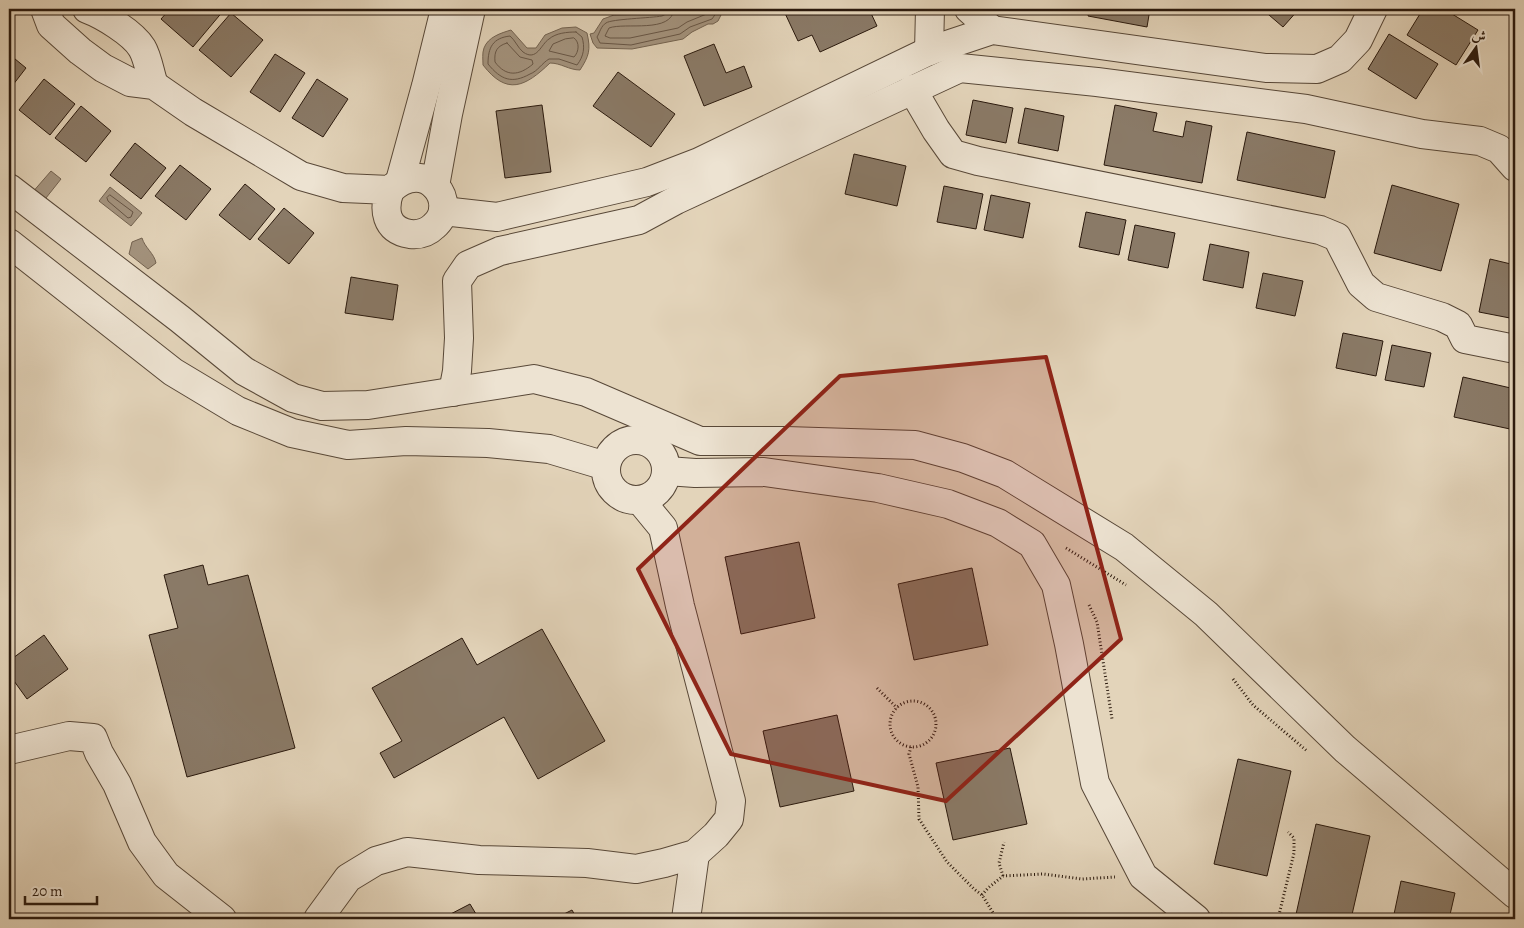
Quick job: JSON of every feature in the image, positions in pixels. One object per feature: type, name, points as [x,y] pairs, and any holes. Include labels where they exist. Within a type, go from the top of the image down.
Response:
[{"type":"street","points":[[45,9],[52,25],[80,52],[103,68],[130,82],[154,85],[193,112],[301,176],[343,188],[395,185],[412,177],[425,178],[439,198],[497,216],[647,182],[699,162],[929,51],[992,30],[1266,68],[1317,69],[1340,59],[1358,40],[1373,9]]},
{"type":"street","points":[[88,9],[133,38],[142,48],[154,85]]},
{"type":"street","points":[[445,9],[426,86],[395,185],[386,201],[385,212],[393,226],[403,233],[416,235],[429,231],[438,223],[448,114],[471,9]]},
{"type":"street","points":[[929,51],[930,9]]},
{"type":"street","points":[[969,9],[992,30]]},
{"type":"street","points":[[454,392],[458,346],[457,281],[468,265],[500,251],[639,220],[676,200],[960,68],[1097,82],[1296,107],[1422,134],[1480,141],[1499,149],[1515,167]]},
{"type":"street","points":[[912,89],[936,130],[953,154],[978,161],[1320,230],[1338,237],[1361,284],[1376,297],[1442,317],[1458,325],[1465,338],[1515,349]]},
{"type":"street","points":[[9,188],[180,319],[244,371],[293,398],[322,406],[368,405],[534,379],[586,392],[700,441],[786,441],[915,445],[963,458],[1005,474],[1124,547],[1206,614],[1345,749],[1515,894]]},
{"type":"street","points":[[9,243],[173,372],[238,411],[292,432],[348,445],[406,441],[505,444],[549,449],[606,466]]},
{"type":"street","points":[[635,439],[646,440],[655,445],[662,453],[667,471],[662,487],[656,493],[640,500],[630,500],[614,491],[606,475],[606,466],[609,456],[616,447],[625,441],[635,439]]},
{"type":"street","points":[[667,471],[696,473],[764,472],[878,488],[948,504],[998,523],[1032,544],[1056,585],[1095,783],[1143,876],[1205,915]]},
{"type":"street","points":[[318,919],[348,878],[376,861],[407,852],[479,860],[587,863],[636,869],[695,854],[716,835],[729,819],[731,801],[680,606],[663,528],[640,500]]},
{"type":"street","points":[[9,750],[69,736],[93,738],[99,753],[117,784],[142,842],[166,875],[222,919]]},
{"type":"street","points":[[686,919],[695,854]]},
{"type":"path","points":[[1062,546],[1129,587]]},
{"type":"path","points":[[1069,551],[1072,559]]},
{"type":"path","points":[[1086,599],[1097,622],[1112,720]]},
{"type":"path","points":[[1228,673],[1253,706],[1313,756]]},
{"type":"path","points":[[877,688],[897,708]]},
{"type":"path","points":[[909,701],[918,701],[926,705],[933,712],[936,720],[936,729],[932,737],[925,744],[911,747],[899,743],[893,736],[890,728],[890,718],[897,708],[900,704],[909,701]]},
{"type":"path","points":[[911,747],[909,754],[918,787],[919,819],[947,862],[982,895],[997,919]]},
{"type":"path","points":[[1278,919],[1294,852],[1294,838],[1288,832]]},
{"type":"path","points":[[1003,876],[999,863],[1004,842]]},
{"type":"path","points":[[982,895],[1003,876],[1043,874],[1082,879],[1115,877],[1140,870]]},
{"type":"path","points":[[1205,915],[1231,919]]},
{"type":"highlighted area","points":[[1046,357],[1121,639],[946,801],[731,754],[638,569],[840,376]]},
{"type":"water","points":[[667,9],[724,9],[718,21],[692,32],[683,39],[632,49],[597,48],[593,43],[590,34],[594,33],[603,19],[614,15],[649,14]]},
{"type":"water","points":[[576,27],[587,33],[589,44],[587,57],[580,70],[550,63],[532,78],[516,85],[500,81],[483,65],[483,52],[486,44],[499,34],[511,30],[527,48],[536,48],[545,35],[562,28]]},
{"type":"water","points":[[51,171],[61,179],[42,203],[31,194]]},
{"type":"water","points":[[110,187],[142,213],[131,226],[99,201]]},
{"type":"water","points":[[142,238],[156,263],[148,269],[129,254],[132,242]]},
{"type":"building","points":[[170,9],[224,10],[193,47],[161,19]]},
{"type":"building","points":[[783,9],[869,9],[877,26],[820,52],[812,35],[798,41]]},
{"type":"building","points":[[1090,9],[1150,9],[1147,27],[1088,16]]},
{"type":"building","points":[[1262,9],[1299,9],[1283,27]]},
{"type":"building","points":[[1423,9],[1444,9],[1478,30],[1456,65],[1407,35]]},
{"type":"building","points":[[231,13],[263,40],[231,77],[199,50]]},
{"type":"building","points":[[1389,34],[1438,64],[1416,99],[1368,69]]},
{"type":"building","points":[[714,44],[726,73],[744,66],[752,87],[704,106],[684,56]]},
{"type":"building","points":[[9,54],[26,68],[9,90]]},
{"type":"building","points":[[275,54],[305,73],[280,112],[250,92]]},
{"type":"building","points":[[618,72],[675,114],[651,147],[593,106]]},
{"type":"building","points":[[44,79],[75,104],[50,135],[19,110]]},
{"type":"building","points":[[317,79],[348,99],[323,137],[292,118]]},
{"type":"building","points":[[973,100],[1013,108],[1006,143],[966,135]]},
{"type":"building","points":[[542,105],[551,172],[505,178],[496,111]]},
{"type":"building","points":[[1115,105],[1157,113],[1153,131],[1183,137],[1186,121],[1212,126],[1202,183],[1104,165]]},
{"type":"building","points":[[81,106],[111,131],[86,162],[55,138]]},
{"type":"building","points":[[1025,108],[1064,116],[1058,151],[1018,143]]},
{"type":"building","points":[[1247,132],[1335,151],[1325,198],[1237,180]]},
{"type":"building","points":[[135,143],[166,168],[141,199],[110,175]]},
{"type":"building","points":[[854,154],[906,166],[897,206],[845,194]]},
{"type":"building","points":[[180,165],[211,189],[186,220],[155,196]]},
{"type":"building","points":[[245,184],[275,209],[250,240],[219,215]]},
{"type":"building","points":[[1392,185],[1459,204],[1441,271],[1374,253]]},
{"type":"building","points":[[944,186],[983,194],[976,229],[937,222]]},
{"type":"building","points":[[991,195],[1030,203],[1023,238],[984,230]]},
{"type":"building","points":[[284,208],[314,233],[289,264],[258,239]]},
{"type":"building","points":[[1086,212],[1126,220],[1119,255],[1079,247]]},
{"type":"building","points":[[1135,225],[1175,233],[1168,268],[1128,260]]},
{"type":"building","points":[[1210,244],[1249,252],[1243,288],[1203,280]]},
{"type":"building","points":[[1490,259],[1515,265],[1515,319],[1479,312]]},
{"type":"building","points":[[1263,273],[1303,281],[1295,316],[1256,308]]},
{"type":"building","points":[[351,277],[398,285],[393,320],[345,313]]},
{"type":"building","points":[[1343,333],[1383,341],[1376,376],[1336,368]]},
{"type":"building","points":[[1392,345],[1431,353],[1424,387],[1385,380]]},
{"type":"building","points":[[1463,377],[1515,389],[1515,403],[1510,429],[1454,417]]},
{"type":"building","points":[[799,542],[815,618],[741,634],[725,557]]},
{"type":"building","points":[[203,565],[208,585],[248,575],[295,748],[187,777],[149,635],[178,628],[164,575]]},
{"type":"building","points":[[972,568],[988,645],[914,660],[898,584]]},
{"type":"building","points":[[542,629],[605,741],[538,779],[504,717],[394,778],[380,753],[402,741],[372,688],[462,638],[477,665]]},
{"type":"building","points":[[44,635],[68,669],[27,699],[9,674],[9,661]]},
{"type":"building","points":[[837,715],[854,791],[780,807],[763,731]]},
{"type":"building","points":[[1010,748],[1027,824],[953,840],[936,763]]},
{"type":"building","points":[[1238,759],[1291,771],[1267,876],[1214,864]]},
{"type":"building","points":[[1316,824],[1370,836],[1351,919],[1295,919]]},
{"type":"building","points":[[1401,881],[1455,893],[1449,919],[1393,919]]},
{"type":"building","points":[[470,904],[479,919],[441,919]]},
{"type":"building","points":[[572,910],[577,919],[554,919]]}]
